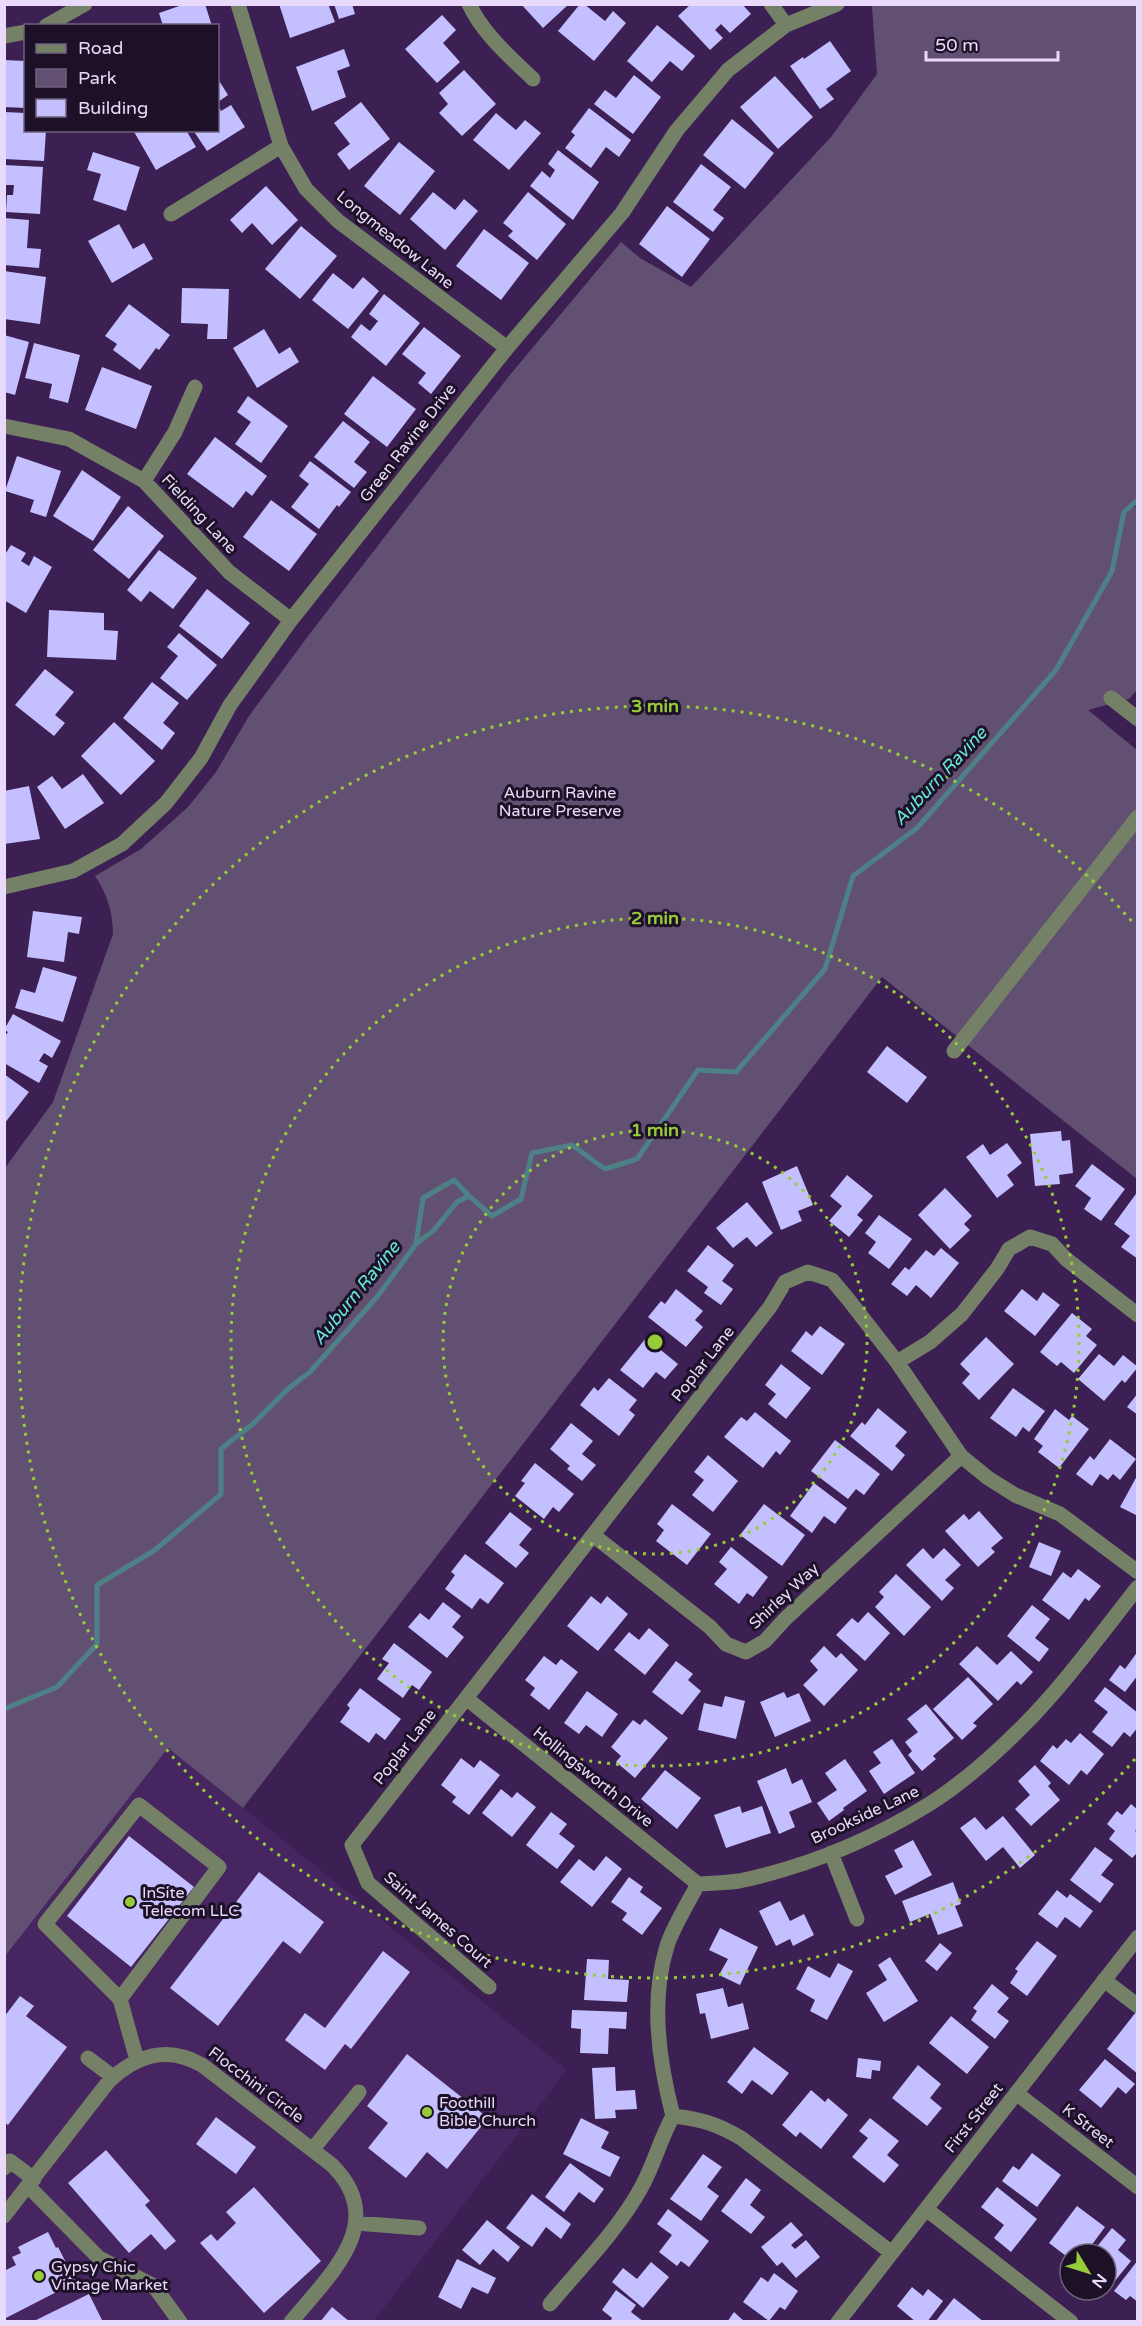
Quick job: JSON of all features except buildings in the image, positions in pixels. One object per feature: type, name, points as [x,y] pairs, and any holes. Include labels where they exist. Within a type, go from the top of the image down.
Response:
[{"type":"street","points":[[50,24],[86,4]]},
{"type":"street","name":"Longmeadow Lane","points":[[238,4],[280,147],[306,189],[338,221],[507,348]]},
{"type":"street","points":[[469,4],[500,48],[533,78]]},
{"type":"street","points":[[771,4],[786,25]]},
{"type":"street","name":"Green Ravine Drive","points":[[4,887],[73,871],[122,844],[159,810],[201,758],[230,705],[291,620],[507,348],[622,213],[676,130],[728,70],[786,25],[837,4]]},
{"type":"street","points":[[4,36],[24,32]]},
{"type":"street","points":[[171,214],[280,147]]},
{"type":"street","points":[[144,481],[175,432],[195,387]]},
{"type":"street","name":"Fielding Lane","points":[[4,426],[69,439],[144,481],[229,572],[291,620]]},
{"type":"street","points":[[1111,698],[1137,719]]},
{"type":"street","points":[[954,1051],[1137,817]]},
{"type":"street","points":[[897,1362],[930,1342],[962,1314],[997,1269],[1009,1249],[1030,1237],[1052,1244],[1066,1259],[1137,1315]]},
{"type":"street","name":"Poplar Lane","points":[[352,1845],[770,1307],[785,1282],[808,1272],[832,1280],[897,1362],[961,1456],[988,1478],[1015,1495],[1060,1514],[1137,1572]]},
{"type":"street","name":"Shirley Way","points":[[593,1535],[710,1628],[726,1644],[746,1652],[765,1641],[785,1619],[961,1456]]},
{"type":"street","name":"Brookside Lane","points":[[698,1884],[737,1881],[831,1853],[886,1828],[933,1802],[980,1765],[1022,1727],[1063,1681],[1137,1587]]},
{"type":"street","name":"Hollingsworth Drive","points":[[466,1698],[698,1884]]},
{"type":"street","points":[[120,1999],[219,1867],[139,1804],[45,1924],[120,1999],[137,2060]]},
{"type":"street","name":"Saint James Court","points":[[352,1845],[368,1883],[489,1987]]},
{"type":"street","points":[[831,1853],[857,1918]]},
{"type":"street","points":[[550,2304],[623,2216],[652,2167],[661,2139],[673,2116],[660,2048],[658,1994],[667,1945],[698,1884]]},
{"type":"street","name":"First Street","points":[[838,2322],[1137,1937]]},
{"type":"street","points":[[1104,1980],[1137,2006]]},
{"type":"street","name":"Flocchini Circle","points":[[4,2216],[113,2077],[137,2060],[157,2055],[189,2058],[202,2065],[312,2150],[343,2176],[351,2190],[356,2209],[353,2238],[343,2257],[291,2322]]},
{"type":"street","points":[[88,2058],[113,2077]]},
{"type":"street","points":[[312,2150],[359,2092]]},
{"type":"street","name":"K Street","points":[[1016,2093],[1137,2187]]},
{"type":"street","points":[[673,2116],[700,2119],[720,2125],[741,2138],[892,2253]]},
{"type":"street","points":[[4,2168],[10,2161],[99,2258],[154,2286],[180,2322]]},
{"type":"street","points":[[926,2209],[1071,2322]]},
{"type":"street","points":[[356,2223],[419,2228]]},
{"type":"shaded area","points":[[168,1747],[567,2070],[374,2321],[5,2321],[4,1956]]},
{"type":"green space","name":"Auburn Ravine Nature Preserve","points":[[875,4],[1137,5],[1138,500],[1126,511],[1137,506],[1137,690],[1129,699],[1088,710],[1137,750],[1137,1179],[882,977],[243,1808],[168,1748],[5,1956],[5,1168],[53,1102],[113,934],[108,904],[95,876],[141,849],[188,807],[216,772],[249,716],[308,636],[509,376],[621,242],[640,258],[691,287],[831,137],[877,74],[872,7]]},
{"type":"waterway","name":"Auburn Ravine","points":[[4,1709],[57,1687],[97,1644],[97,1585],[155,1550],[221,1494],[221,1449],[254,1423],[289,1388],[310,1372],[377,1297],[416,1244],[423,1198],[454,1180],[492,1216],[521,1199],[532,1153],[572,1145],[605,1169],[637,1159],[698,1070],[736,1072],[825,969],[853,876],[917,828],[1056,670],[1112,571],[1124,512],[1138,500]]},
{"type":"waterway","points":[[416,1244],[434,1230],[457,1202],[469,1196]]},
{"type":"place","name":"InSite Telecom LLC","points":[[130,1902]]},
{"type":"place","name":"Foothill Bible Church","points":[[427,2112]]},
{"type":"place","name":"Gypsy Chic Vintage Market","points":[[39,2276]]}]
